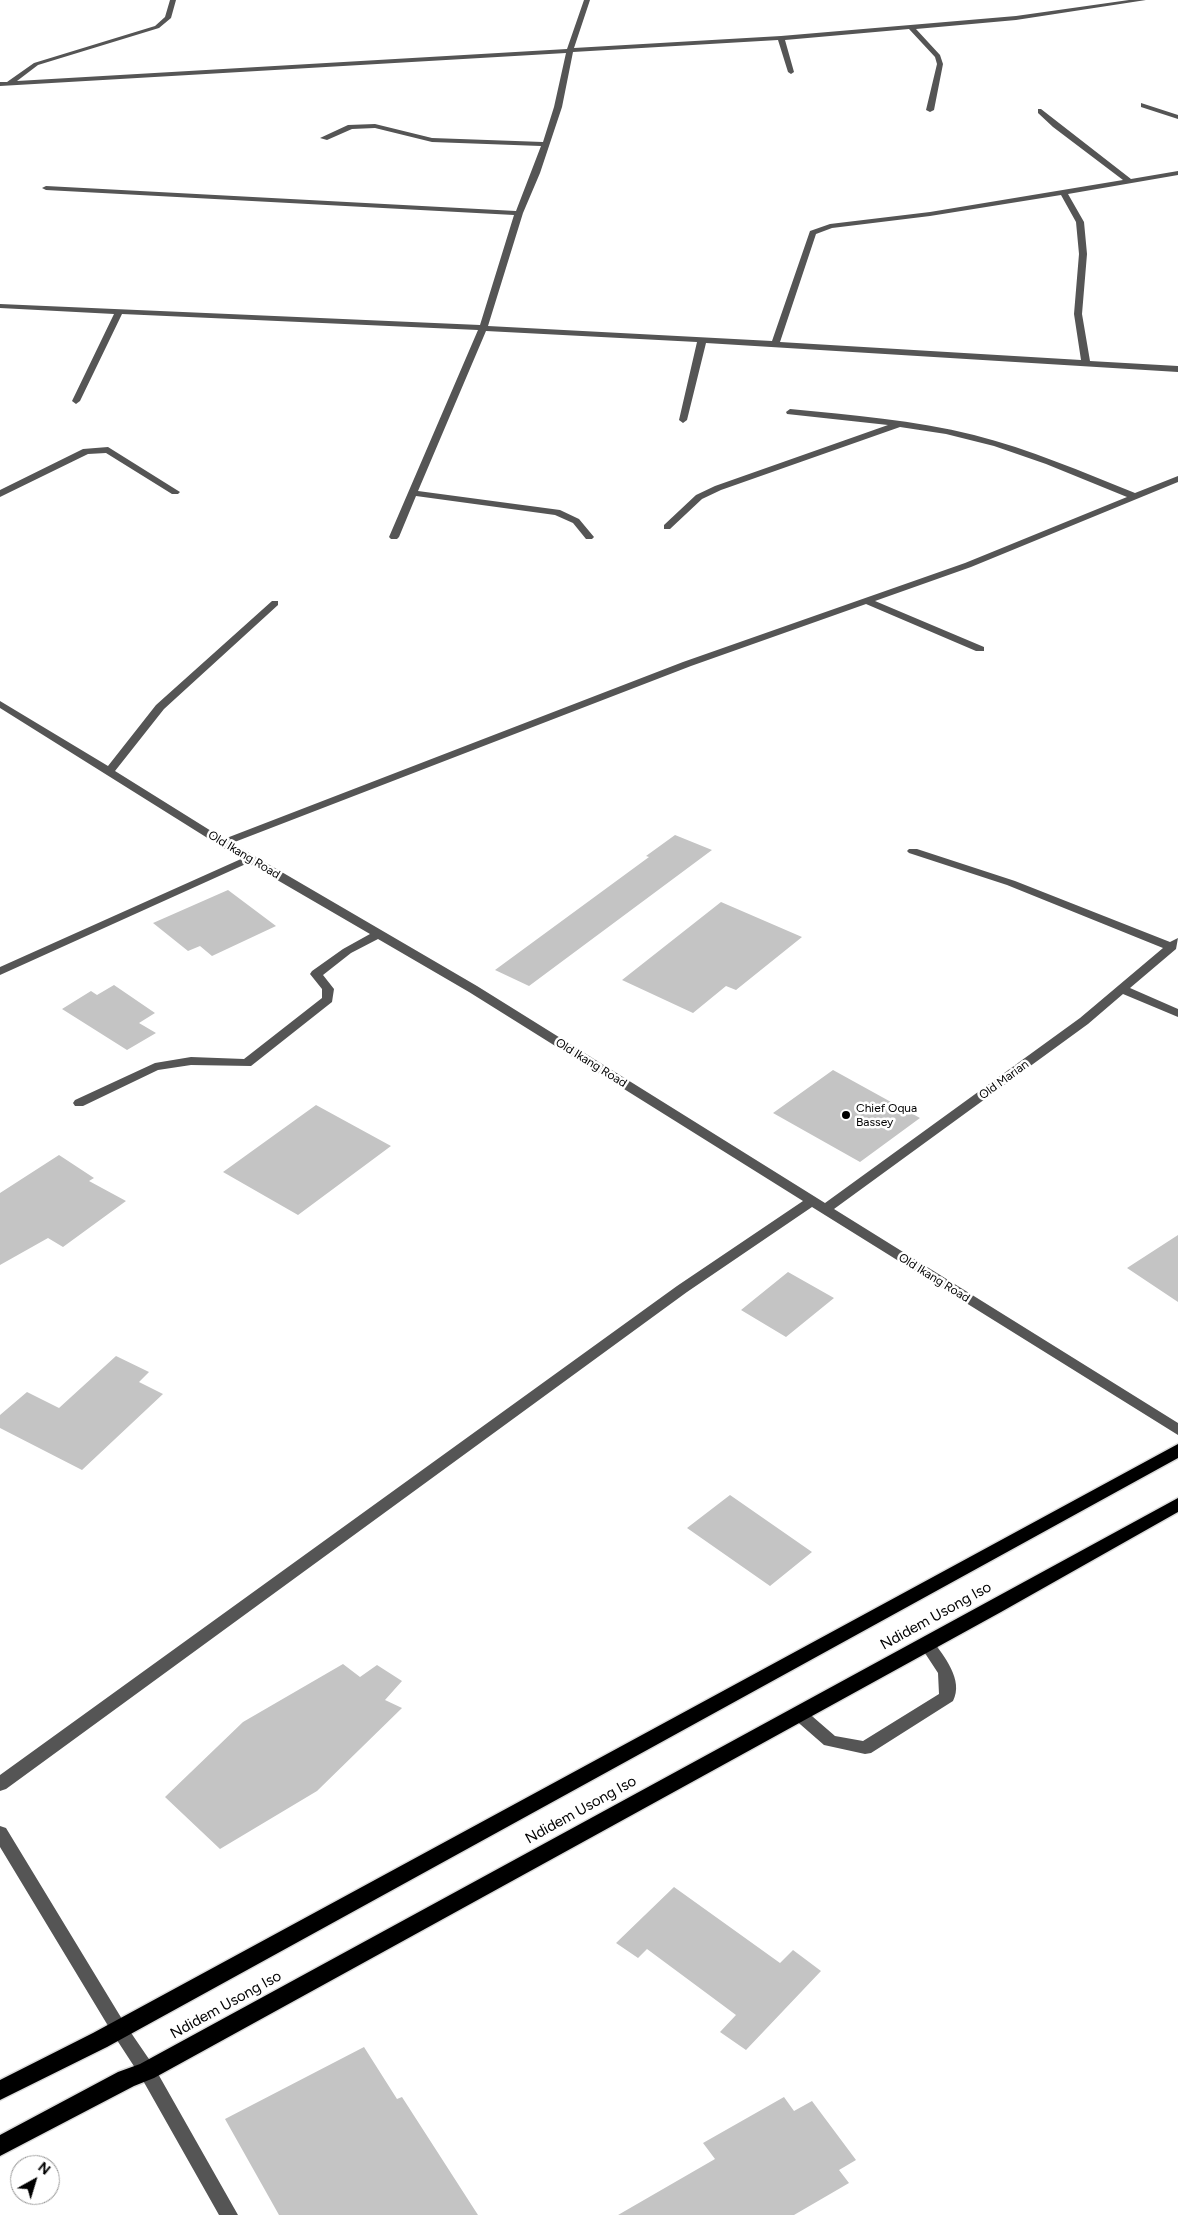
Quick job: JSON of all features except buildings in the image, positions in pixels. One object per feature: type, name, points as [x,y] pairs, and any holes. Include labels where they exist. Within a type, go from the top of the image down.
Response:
[{"type":"highway","points":[[0,2090],[119,2029],[1178,1450]]},
{"type":"highway","name":"Ndidem Usong Iso","points":[[0,2146],[126,2079],[147,2071],[927,1644],[1178,1504]]},
{"type":"street","points":[[9,84],[36,64],[157,27],[168,18],[173,0]]},
{"type":"street","points":[[394,537],[483,328],[519,212],[536,173],[558,107],[570,49],[587,0]]},
{"type":"street","points":[[0,84],[781,38],[1016,18],[1143,0]]},
{"type":"street","points":[[911,27],[938,56],[940,64],[930,110]]},
{"type":"street","points":[[781,38],[792,72]]},
{"type":"street","points":[[1144,105],[1178,117]]},
{"type":"street","points":[[1041,111],[1056,125],[1129,181]]},
{"type":"street","points":[[324,138],[351,127],[375,126],[432,140],[546,144]]},
{"type":"street","points":[[775,344],[814,233],[818,230],[830,226],[930,214],[1178,173]]},
{"type":"street","points":[[46,188],[519,212]]},
{"type":"street","points":[[1063,192],[1080,222],[1083,254],[1078,314],[1086,364]]},
{"type":"street","points":[[0,306],[483,328],[1178,369]]},
{"type":"street","points":[[76,401],[119,312]]},
{"type":"street","points":[[683,420],[702,340]]},
{"type":"street","points":[[790,412],[900,424],[996,444],[1136,497]]},
{"type":"street","points":[[667,527],[699,498],[718,488],[900,424]]},
{"type":"street","points":[[0,494],[86,451],[98,449],[108,450],[175,492]]},
{"type":"street","points":[[223,843],[687,664],[968,565],[1178,479]]},
{"type":"street","points":[[412,493],[557,512],[572,517],[584,527],[589,537]]},
{"type":"street","points":[[865,600],[980,649]]},
{"type":"street","points":[[109,772],[160,708],[275,603]]},
{"type":"street","name":"Old Ikang Road","points":[[0,704],[249,859],[473,989],[1178,1430]]},
{"type":"street","points":[[913,851],[1011,883],[1175,944]]},
{"type":"street","points":[[0,971],[249,859]]},
{"type":"street","points":[[79,1103],[154,1067],[191,1061],[248,1063],[328,999],[328,989],[316,974],[347,951],[378,934]]},
{"type":"street","name":"Old Marian","points":[[0,1784],[682,1289],[818,1206],[1084,1021],[1175,944]]},
{"type":"street","points":[[1122,989],[1178,1013]]},
{"type":"street","points":[[798,1714],[830,1741],[865,1748],[947,1697],[946,1672],[927,1644]]},
{"type":"street","points":[[0,1833],[119,2029],[147,2071],[229,2215]]},
{"type":"place","name":"Chief Oqua Bassey","points":[[846,1115]]}]
